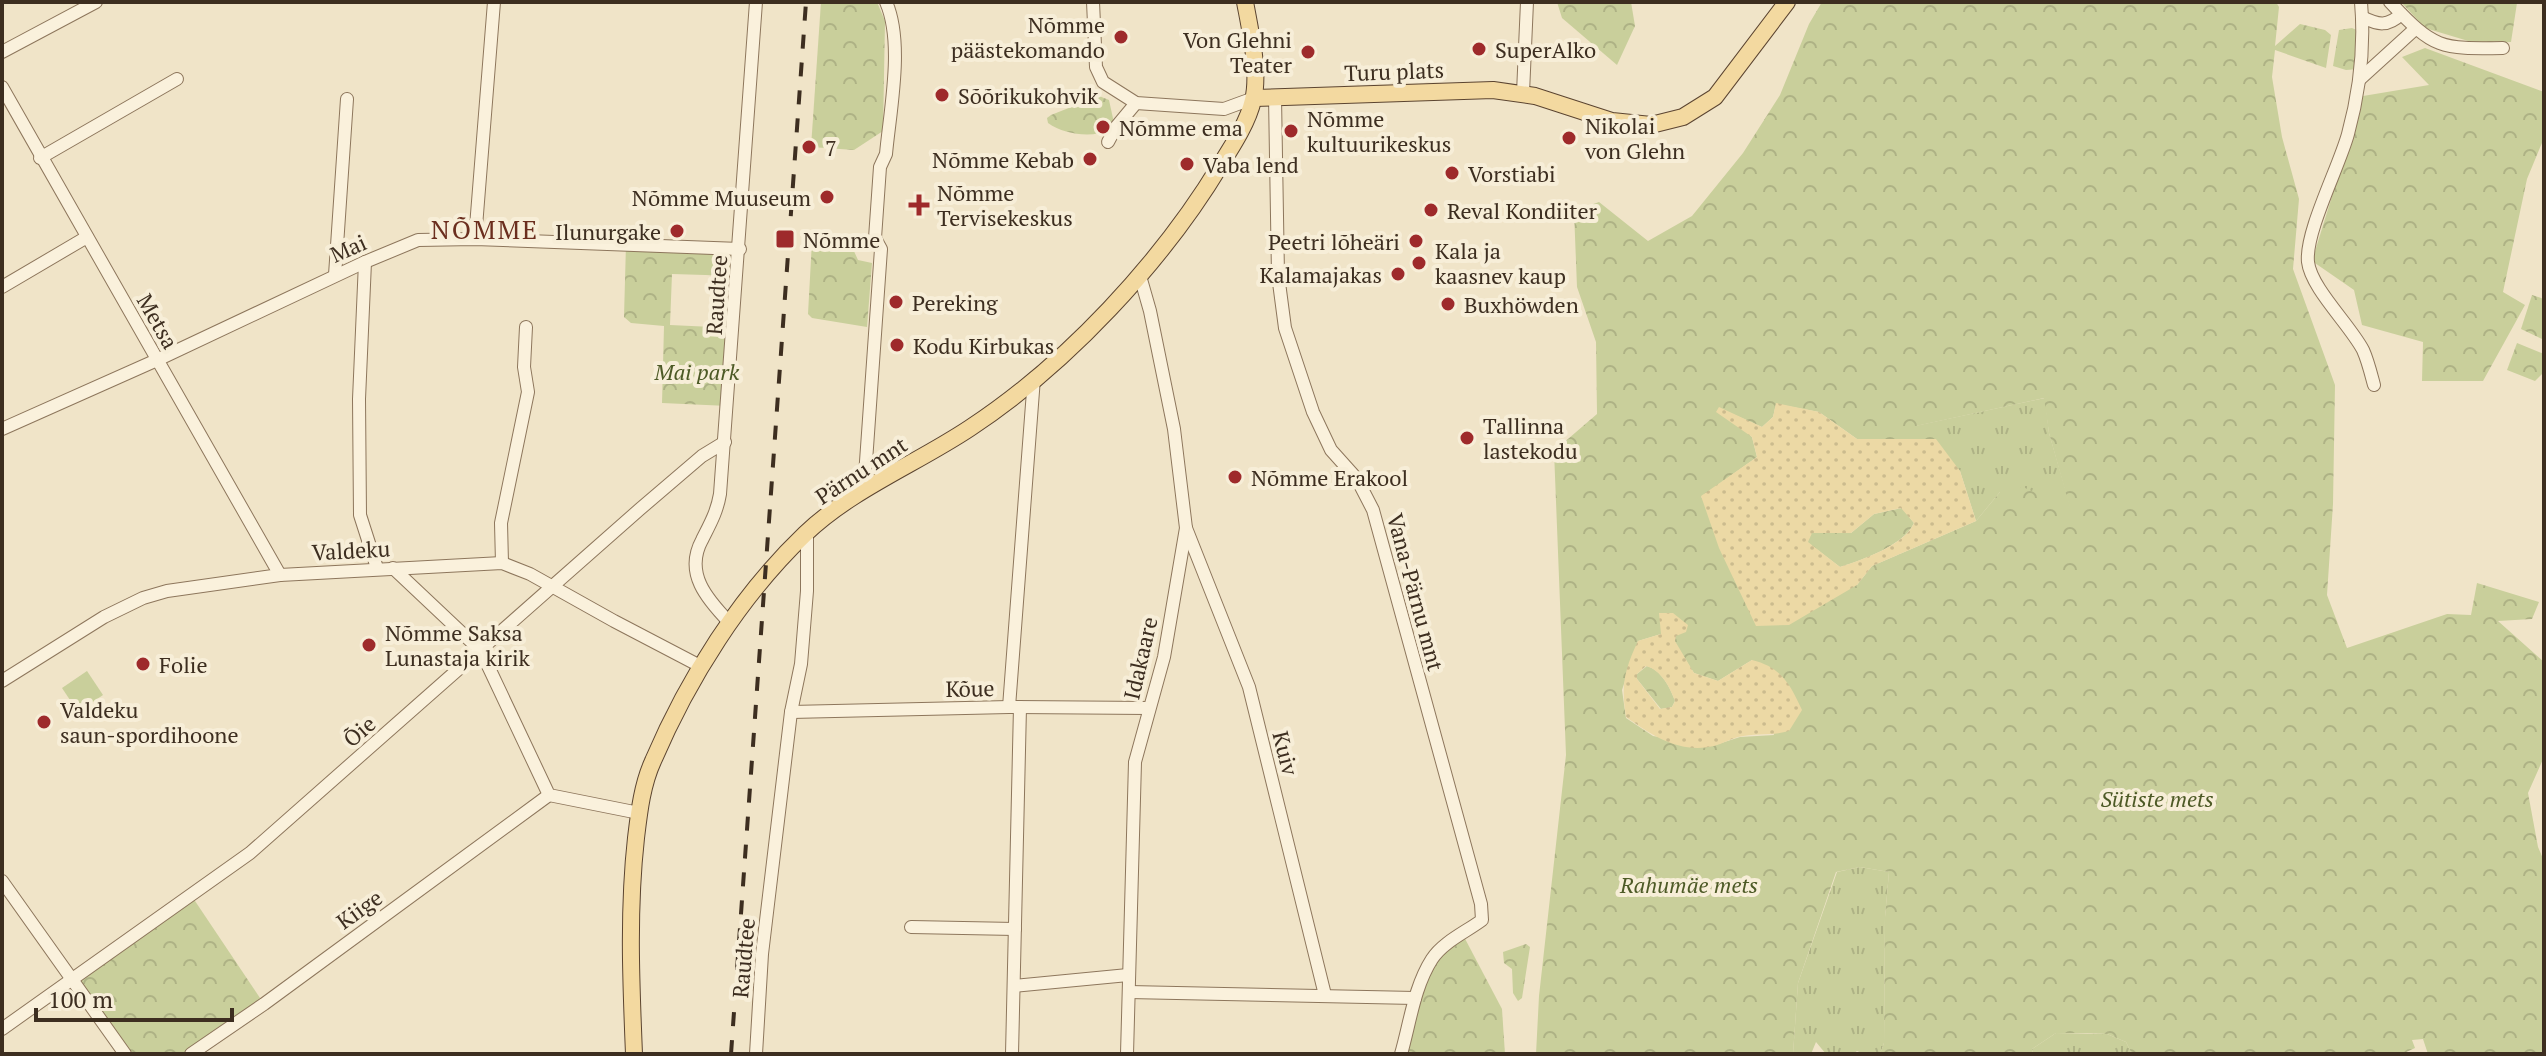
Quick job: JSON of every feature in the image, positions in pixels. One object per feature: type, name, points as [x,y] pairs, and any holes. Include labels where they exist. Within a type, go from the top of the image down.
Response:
[{"type":"main road","name":"Pärnu mnt","points":[[634,1054],[630,899],[639,813],[651,764],[702,667],[756,585],[807,532],[864,490],[969,429],[1034,378],[1140,276],[1194,209],[1230,150],[1254,98],[1254,72],[1245,2]]},
{"type":"main road","name":"Turu plats","points":[[1254,98],[1493,90],[1529,95],[1591,116],[1632,125],[1651,125],[1683,117],[1715,97],[1787,2]]},
{"type":"street","points":[[2,52],[96,2]]},
{"type":"street","points":[[475,239],[494,2]]},
{"type":"street","name":"Raudtee","points":[[729,622],[706,594],[695,570],[701,541],[716,514],[725,442],[756,2]]},
{"type":"street","points":[[864,490],[881,249],[875,238],[886,169],[893,59],[894,31],[886,2]]},
{"type":"street","points":[[1093,2],[1096,67],[1103,82],[1136,103],[1224,109],[1254,98]]},
{"type":"street","points":[[1527,2],[1529,95]]},
{"type":"street","points":[[2361,2],[2364,30],[2360,79],[2347,136],[2311,239],[2308,262],[2315,280],[2363,350],[2374,385]]},
{"type":"street","points":[[2390,2],[2432,42],[2460,49],[2503,48]]},
{"type":"street","points":[[2362,17],[2385,24],[2401,14]]},
{"type":"street","points":[[2360,79],[2415,29]]},
{"type":"street","points":[[40,158],[177,79]]},
{"type":"street","name":"Metsa","points":[[2,87],[280,575]]},
{"type":"street","name":"Vana-Pärnu mnt","points":[[1275,97],[1278,275],[1285,328],[1313,412],[1331,450],[1357,479],[1373,510],[1481,904],[1482,920],[1433,957],[1415,998]]},
{"type":"street","points":[[335,275],[347,99]]},
{"type":"street","points":[[1108,142],[1136,103]]},
{"type":"street","points":[[2,287],[87,237]]},
{"type":"street","name":"Mai","points":[[2,429],[157,360],[335,275],[418,240],[475,239],[740,249]]},
{"type":"street","points":[[365,262],[359,399],[360,515],[377,568]]},
{"type":"street","name":"Idakaare","points":[[1127,1054],[1135,762],[1164,657],[1186,528],[1174,429],[1140,276]]},
{"type":"street","points":[[502,563],[501,523],[528,392],[524,367],[526,327]]},
{"type":"street","points":[[1012,1054],[1014,707],[1034,378]]},
{"type":"street","name":"Õie","points":[[2,1029],[250,853],[551,586],[702,456],[725,442]]},
{"type":"street","name":"Kuiv","points":[[1186,528],[1249,687],[1325,995]]},
{"type":"street","name":"Raudtee","points":[[756,1054],[762,954],[791,712],[801,664],[807,591],[807,532]]},
{"type":"street","name":"Valdeku","points":[[2,681],[104,617],[143,598],[167,591],[280,575],[502,563],[520,569],[702,667]]},
{"type":"street","points":[[393,568],[481,651],[549,795],[639,813]]},
{"type":"street","name":"Kõue","points":[[791,712],[1014,707],[1149,708]]},
{"type":"street","name":"Kiige","points":[[191,1054],[549,795]]},
{"type":"street","points":[[2,881],[125,1054]]},
{"type":"street","points":[[911,927],[1015,929]]},
{"type":"street","points":[[1014,986],[1128,975]]},
{"type":"street","points":[[1129,992],[1415,998],[1401,1054]]},
{"type":"green space","points":[[821,2],[877,2],[885,21],[883,131],[854,150],[811,147]]},
{"type":"green space","points":[[1557,2],[1631,2],[1635,26],[1617,65],[1562,18]]},
{"type":"green space","name":"Sütiste mets","points":[[1822,2],[2276,2],[2279,7],[2275,46],[2300,24],[2325,30],[2331,35],[2326,68],[2275,50],[2272,77],[2282,137],[2299,199],[2293,269],[2335,385],[2333,504],[2327,595],[2347,648],[2447,614],[2471,615],[2477,583],[2539,602],[2532,619],[2498,621],[2544,662],[2544,757],[2528,793],[2538,847],[2544,861],[2544,1054],[2428,1054],[2423,1039],[2412,1040],[2415,1048],[2402,1054],[2132,1054],[2126,1042],[2107,1034],[2056,1033],[2032,1049],[2033,1054],[1880,1054],[1884,1043],[1885,917],[1889,872],[1860,867],[1836,872],[1798,983],[1793,1054],[1536,1054],[1539,996],[1566,755],[1554,451],[1597,414],[1596,342],[1577,287],[1574,211],[1599,202],[1648,241],[1692,216],[1743,153],[1780,95],[1809,24]],"holes":[[[2044,398],[2049,433],[2070,508],[2023,487],[2000,492],[1976,521],[1872,566],[1857,585],[1701,497],[1757,457],[1752,437],[1719,408],[1762,427],[1773,417],[1776,404],[1819,412],[1857,439],[1936,439],[1916,426]],[[1661,634],[1676,636],[1674,642],[1694,673],[1718,681],[1752,660],[1774,735],[1740,737],[1712,746],[1653,736],[1626,718],[1622,690],[1638,641]]]},
{"type":"green space","points":[[2401,2],[2544,2],[2544,4],[2517,3],[2511,42],[2475,43],[2425,28]]},
{"type":"green space","points":[[2352,28],[2363,33],[2359,69],[2346,70],[2333,66],[2339,30]]},
{"type":"green space","points":[[2425,48],[2544,92],[2544,138],[2527,179],[2503,292],[2525,305],[2483,381],[2422,381],[2423,342],[2362,325],[2354,290],[2312,261],[2363,96],[2429,85],[2402,57]]},
{"type":"green space","points":[[1099,96],[1109,100],[1114,123],[1110,130],[1079,134],[1048,123],[1047,118],[1051,115]]},
{"type":"green space","points":[[812,241],[853,244],[858,260],[872,263],[867,327],[812,318],[808,314]]},
{"type":"green space","name":"Mai park","points":[[626,244],[740,249],[738,276],[672,274],[670,325],[734,328],[728,406],[662,403],[664,326],[631,323],[624,317]]},
{"type":"green space","points":[[2532,295],[2544,299],[2544,340],[2521,329]]},
{"type":"green space","points":[[2517,343],[2544,354],[2544,372],[2535,381],[2507,370]]},
{"type":"green space","points":[[2045,398],[2049,433],[2071,509],[2048,500],[2000,492],[1976,521],[1960,471],[1915,426]]},
{"type":"green space","points":[[1902,508],[1914,523],[1909,531],[1882,551],[1860,560],[1840,567],[1807,542],[1812,532],[1851,533],[1874,514]]},
{"type":"green space","points":[[1647,666],[1657,671],[1668,685],[1675,701],[1672,707],[1661,709],[1637,679],[1637,674]]},
{"type":"green space","points":[[87,671],[103,695],[78,712],[62,688]]},
{"type":"green space","points":[[1860,867],[1889,872],[1885,917],[1884,1043],[1880,1054],[1857,1051],[1853,1054],[1826,1054],[1816,1042],[1811,1054],[1793,1054],[1798,983],[1837,872]]},
{"type":"green space","points":[[191,895],[264,1004],[191,1054],[125,1054],[72,979]]},
{"type":"green space","points":[[1462,933],[1502,1009],[1505,1054],[1401,1054],[1433,957]]},
{"type":"green space","points":[[1526,944],[1530,947],[1522,998],[1518,1001],[1513,993],[1512,969],[1504,963],[1503,952]]},
{"type":"green space","points":[[2056,1033],[2107,1034],[2126,1042],[2132,1054],[2033,1054],[2032,1049]]},
{"type":"sand","points":[[1776,403],[1819,412],[1857,439],[1936,439],[1960,471],[1976,521],[1872,566],[1857,585],[1789,625],[1756,626],[1719,548],[1701,496],[1757,457],[1752,437],[1716,412],[1719,407],[1762,427],[1773,417]],"holes":[[[1901,508],[1914,523],[1892,545],[1840,567],[1808,542],[1812,533],[1851,533],[1874,514]]]},
{"type":"sand","points":[[1659,613],[1673,613],[1688,625],[1686,632],[1676,636],[1675,641],[1694,673],[1718,681],[1752,660],[1777,672],[1789,685],[1802,710],[1789,731],[1744,736],[1714,746],[1690,748],[1667,742],[1626,717],[1624,687],[1633,652],[1638,641],[1661,634]],"holes":[[[1646,666],[1670,690],[1675,701],[1672,707],[1660,709],[1637,679],[1637,674]]]},
{"type":"railway","points":[[731,1054],[806,2]]},
{"type":"place","name":"Nõmme päästekomando","points":[[1121,37]]},
{"type":"place","name":"SuperAlko","points":[[1479,49]]},
{"type":"place","name":"Von Glehni Teater","points":[[1308,52]]},
{"type":"place","name":"Sõõrikukohvik","points":[[942,95]]},
{"type":"place","name":"Nõmme ema","points":[[1103,127]]},
{"type":"place","name":"Nõmme kultuurikeskus","points":[[1291,131]]},
{"type":"place","name":"Nikolai von Glehn","points":[[1569,138]]},
{"type":"place","name":"7","points":[[809,147]]},
{"type":"place","name":"Nõmme Kebab","points":[[1090,159]]},
{"type":"place","name":"Vaba lend","points":[[1187,164]]},
{"type":"place","name":"Vorstiabi","points":[[1452,173]]},
{"type":"place","name":"Nõmme Muuseum","points":[[827,197]]},
{"type":"place","name":"Nõmme Tervisekeskus","points":[[919,205]]},
{"type":"place","name":"Reval Kondiiter","points":[[1431,210]]},
{"type":"place","name":"Ilunurgake","points":[[677,231]]},
{"type":"place","name":"Nõmme","points":[[785,239]]},
{"type":"place","name":"Peetri lõheäri","points":[[1416,241]]},
{"type":"place","name":"Kala ja kaasnev kaup","points":[[1419,263]]},
{"type":"place","name":"Kalamajakas","points":[[1398,274]]},
{"type":"place","name":"Pereking","points":[[896,302]]},
{"type":"place","name":"Buxhöwden","points":[[1448,304]]},
{"type":"place","name":"Kodu Kirbukas","points":[[897,345]]},
{"type":"place","name":"Tallinna lastekodu","points":[[1467,438]]},
{"type":"place","name":"Nõmme Erakool","points":[[1235,477]]},
{"type":"place","name":"Nõmme Saksa Lunastaja kirik","points":[[369,645]]},
{"type":"place","name":"Folie","points":[[143,664]]},
{"type":"place","name":"Valdeku saun-spordihoone","points":[[44,722]]},
{"type":"district","name":"NÕMME","points":[[485,229]]},
{"type":"park label","name":"Rahumäe mets","points":[[1689,884]]}]
